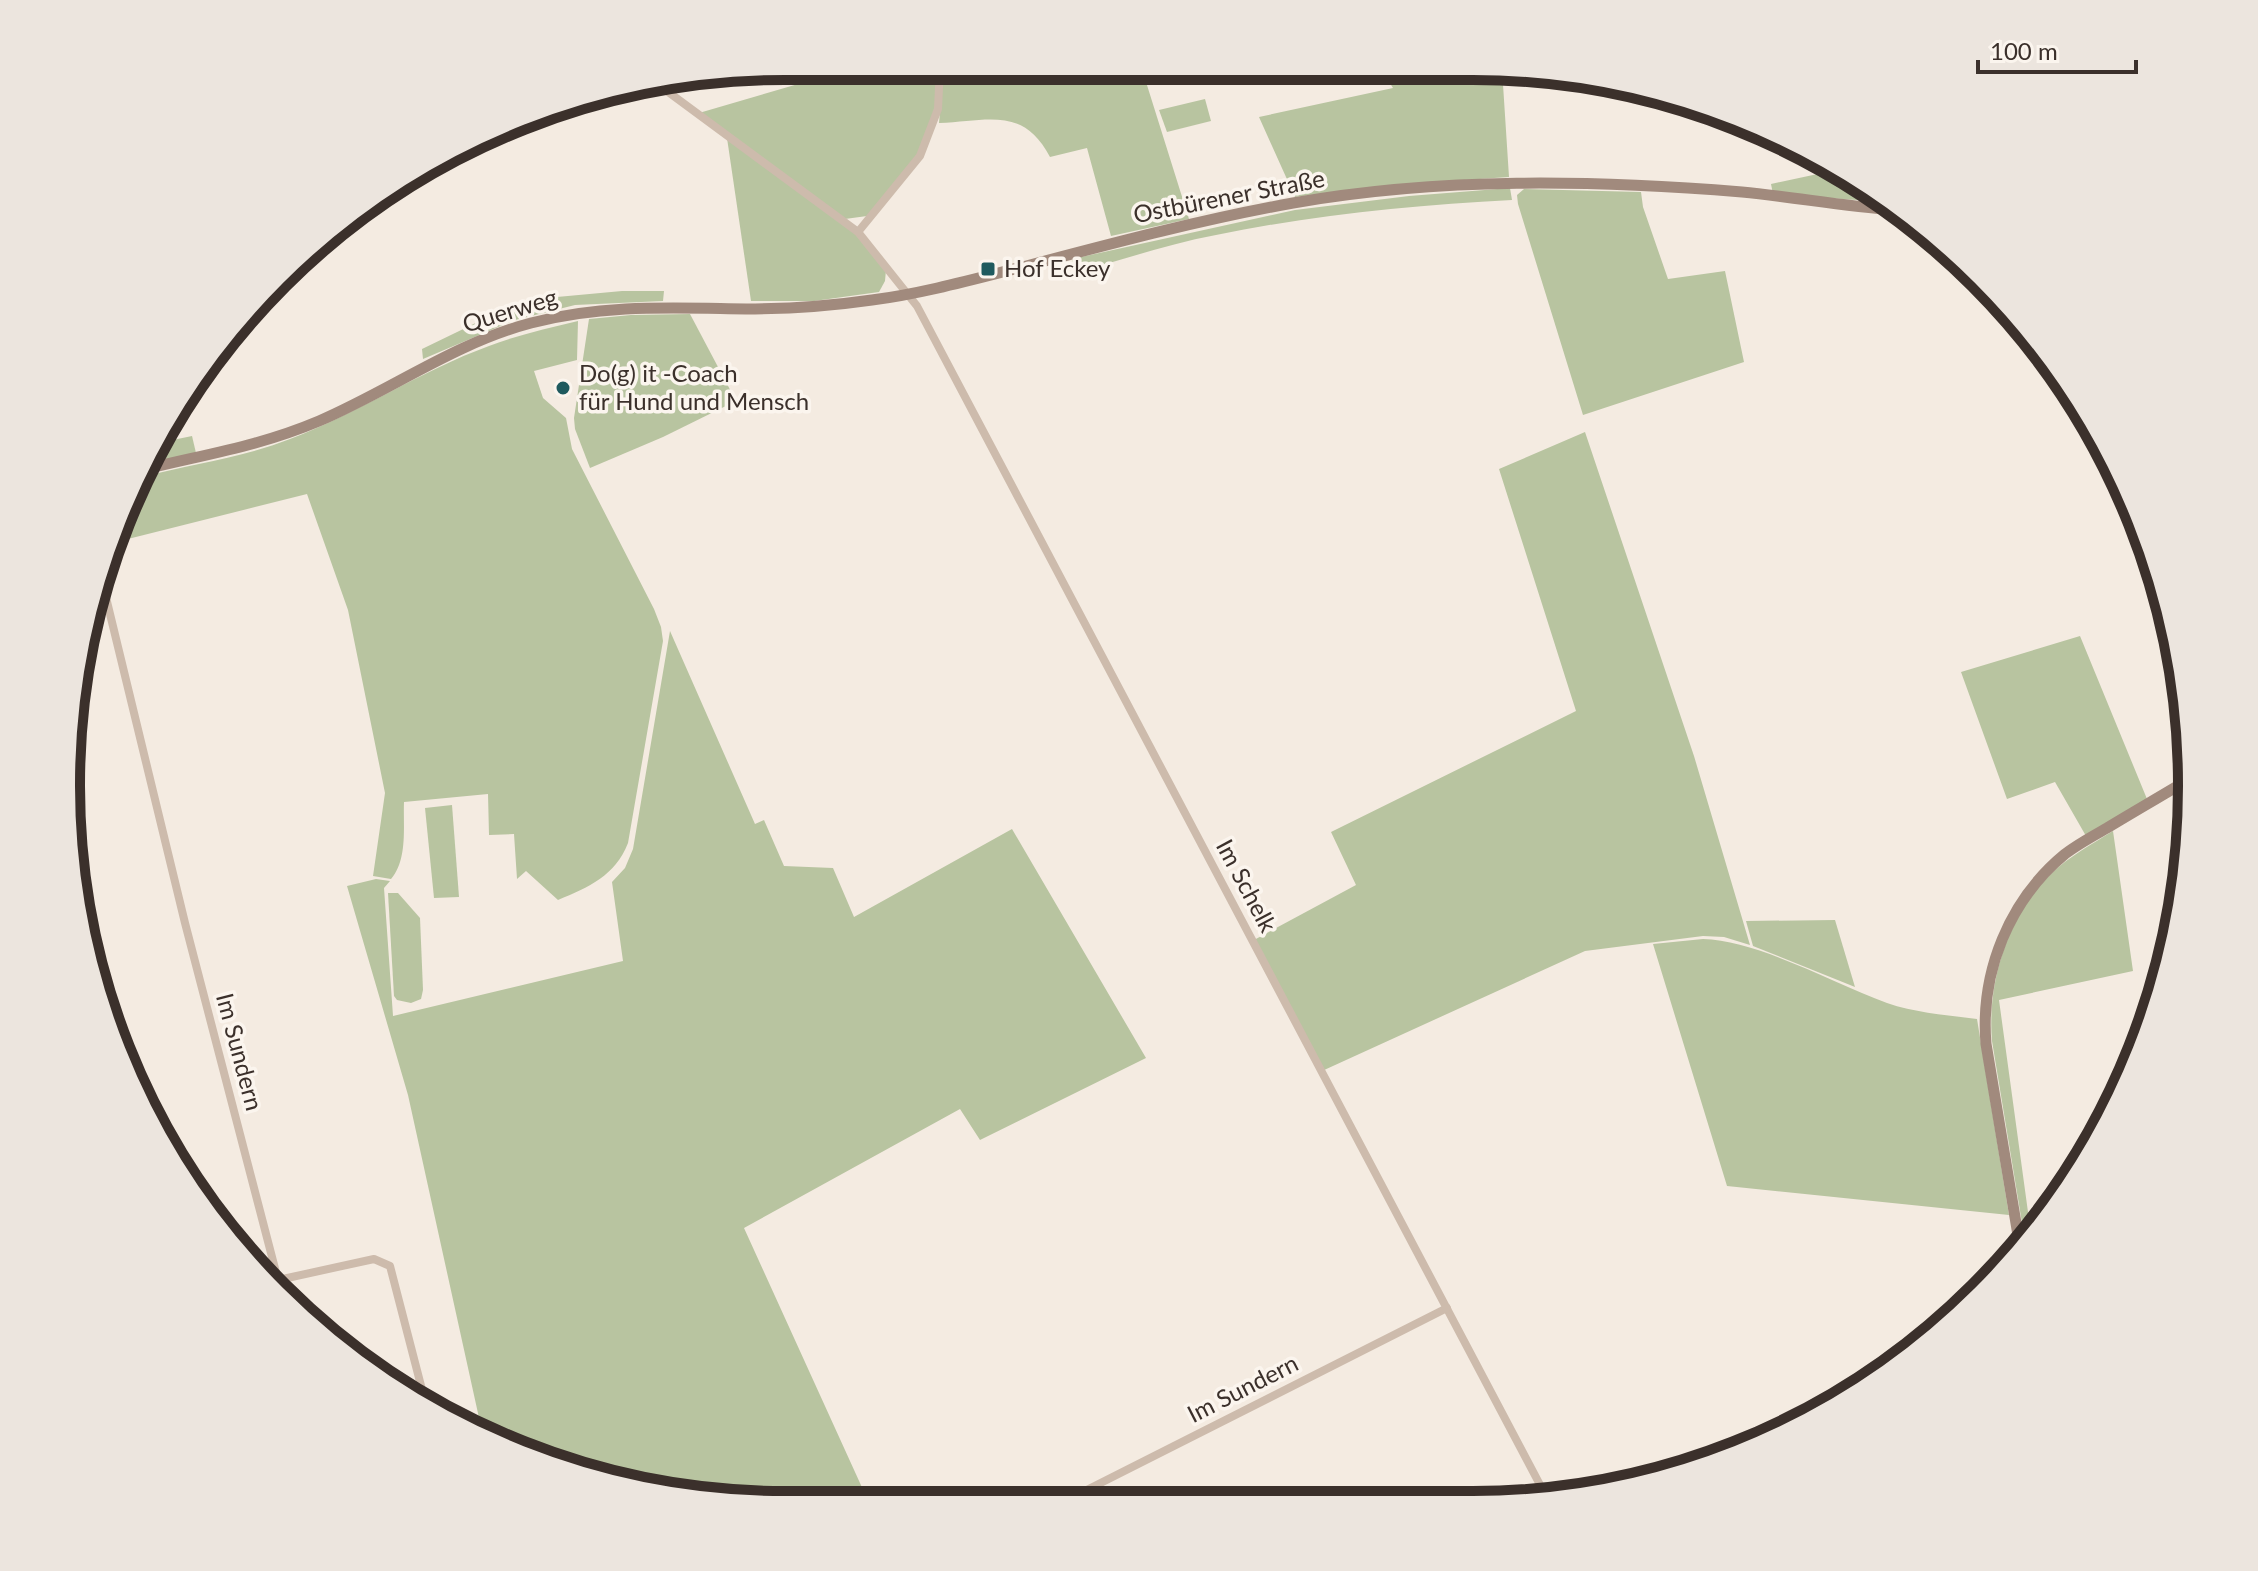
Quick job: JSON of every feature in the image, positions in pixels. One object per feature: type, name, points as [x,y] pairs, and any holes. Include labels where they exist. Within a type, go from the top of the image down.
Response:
[{"type":"street","points":[[858,232],[920,156],[938,109],[939,80]]},
{"type":"street","points":[[666,91],[858,232],[909,294]]},
{"type":"street","name":"Ostbürener Straße","points":[[909,294],[1178,227],[1294,203],[1408,188],[1534,182],[1640,186],[1745,193],[1877,208]]},
{"type":"street","name":"Querweg","points":[[156,467],[244,448],[287,434],[354,405],[439,359],[491,336],[532,323],[611,308],[815,307],[909,294]]},
{"type":"street","name":"Im Schelk","points":[[909,294],[1541,1487]]},
{"type":"street","name":"Im Sundern","points":[[106,597],[185,923],[276,1273]]},
{"type":"street","points":[[2018,1233],[1984,1016],[1990,978],[2001,942],[2020,905],[2050,867],[2069,851],[2178,786]]},
{"type":"street","name":"Im Sundern","points":[[282,1279],[374,1259],[390,1266],[422,1389]]},
{"type":"street","name":"Im Sundern","points":[[1085,1491],[1447,1308]]},
{"type":"green space","points":[[812,80],[936,80],[935,109],[917,155],[867,216],[845,219],[699,113]]},
{"type":"green space","points":[[943,80],[1145,80],[1189,219],[1111,236],[1087,148],[1050,157],[1028,130],[1016,123],[989,119],[939,123]]},
{"type":"green space","points":[[1388,80],[1503,81],[1509,177],[1405,184],[1295,197],[1259,117],[1393,88]]},
{"type":"green space","points":[[1205,99],[1211,121],[1167,132],[1159,110]]},
{"type":"green space","points":[[727,138],[857,235],[886,270],[879,292],[814,301],[751,301]]},
{"type":"green space","points":[[1822,173],[1866,201],[1773,194],[1771,184]]},
{"type":"green space","points":[[1510,188],[1512,200],[1400,208],[1289,222],[1180,243],[1075,273],[1072,259],[1295,210]]},
{"type":"green space","points":[[1524,189],[1641,192],[1643,207],[1668,279],[1725,271],[1744,362],[1583,415],[1518,204],[1517,195]]},
{"type":"green space","points":[[664,291],[663,301],[575,305],[515,320],[423,359],[422,349],[486,318],[557,297]]},
{"type":"green space","points":[[690,314],[736,401],[590,468],[575,429],[574,418],[589,319]]},
{"type":"green space","points":[[578,321],[577,360],[534,371],[543,398],[566,418],[572,449],[661,627],[663,641],[628,843],[616,864],[600,879],[558,900],[526,871],[517,879],[514,834],[489,835],[488,794],[404,802],[404,842],[400,862],[391,879],[373,876],[385,793],[348,610],[307,494],[125,540],[152,475],[272,446],[316,429],[463,356]]},
{"type":"green space","points":[[1585,432],[1694,756],[1750,945],[1724,937],[1703,936],[1585,951],[1322,1071],[1254,940],[1356,885],[1331,832],[1576,711],[1499,469]]},
{"type":"green space","points":[[192,436],[196,453],[160,461],[171,440]]},
{"type":"green space","points":[[670,631],[755,824],[764,820],[784,866],[833,868],[854,917],[1012,829],[1146,1058],[980,1140],[960,1109],[744,1228],[864,1491],[739,1489],[648,1477],[559,1454],[480,1421],[408,1095],[347,886],[376,879],[390,881],[384,888],[393,1016],[623,961],[612,882],[625,868],[633,849]]},
{"type":"green space","points":[[2080,636],[2147,799],[2086,836],[2055,782],[2007,799],[1961,672]]},
{"type":"green space","points":[[452,805],[459,897],[434,898],[425,808]]},
{"type":"green space","points":[[2113,831],[2133,971],[1999,1000],[2029,1219],[2023,1227],[1992,1041],[1993,996],[2004,950],[2023,908],[2052,873],[2081,850]]},
{"type":"green space","points":[[388,893],[398,893],[420,918],[423,990],[421,999],[411,1003],[397,1000],[394,996]]},
{"type":"green space","points":[[1835,920],[1855,987],[1753,946],[1746,921]]},
{"type":"green space","points":[[1703,939],[1724,941],[1771,954],[1887,1003],[1977,1019],[2009,1215],[1727,1186],[1653,944]]},
{"type":"place","name":"Hof Eckey","points":[[988,269]]},
{"type":"place","name":"Do(g) it -Coach für Hund und Mensch","points":[[563,388]]}]
